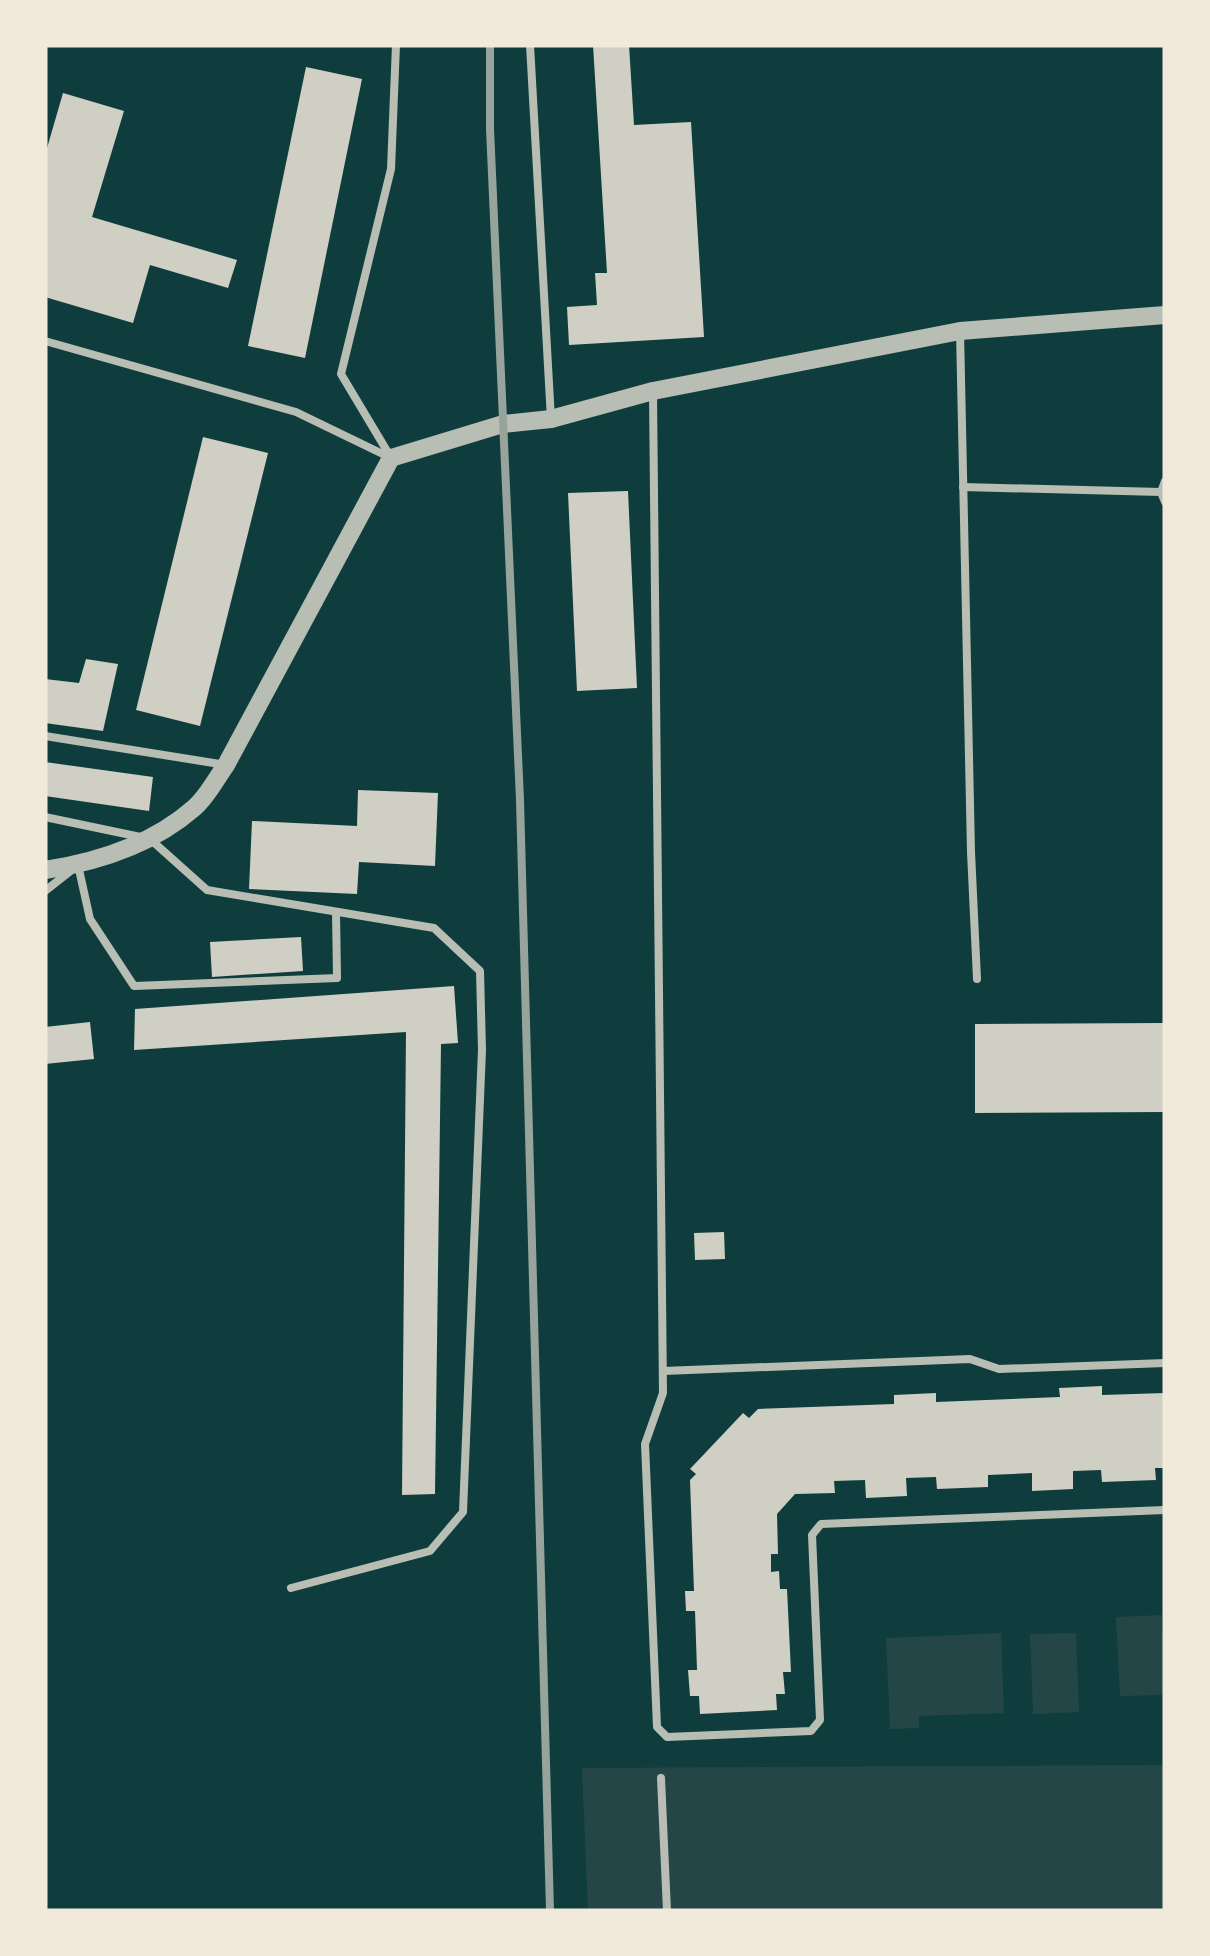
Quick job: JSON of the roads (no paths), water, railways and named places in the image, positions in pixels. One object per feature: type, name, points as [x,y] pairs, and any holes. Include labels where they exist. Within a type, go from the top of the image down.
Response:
[{"type":"street","points":[[45,870],[78,865],[150,839],[196,807],[226,765],[391,458],[503,424],[551,419],[653,391],[960,331],[1165,316]]},
{"type":"lane","points":[[391,458],[342,374],[392,169],[396,45]]},
{"type":"lane","points":[[530,45],[551,419]]},
{"type":"lane","points":[[960,331],[977,979]]},
{"type":"lane","points":[[45,340],[296,412],[391,458]]},
{"type":"lane","points":[[653,391],[663,1372],[662,1402],[645,1444],[657,1728],[667,1736],[811,1731],[816,1727],[820,1720],[812,1535],[820,1524],[1165,1510]]},
{"type":"lane","points":[[1165,481],[1161,492],[1165,502]]},
{"type":"lane","points":[[963,486],[1161,492]]},
{"type":"lane","points":[[45,736],[226,765]]},
{"type":"lane","points":[[45,817],[150,839],[207,890],[434,928],[480,971],[482,1050],[463,1512],[430,1551],[292,1588]]},
{"type":"lane","points":[[45,891],[78,865],[90,918],[134,986],[337,978],[336,912]]},
{"type":"lane","points":[[663,1372],[970,1359],[999,1369],[1165,1362]]},
{"type":"lane","points":[[661,1778],[667,1911]]},
{"type":"railway","points":[[490,45],[490,129],[520,800],[550,1911]]}]
